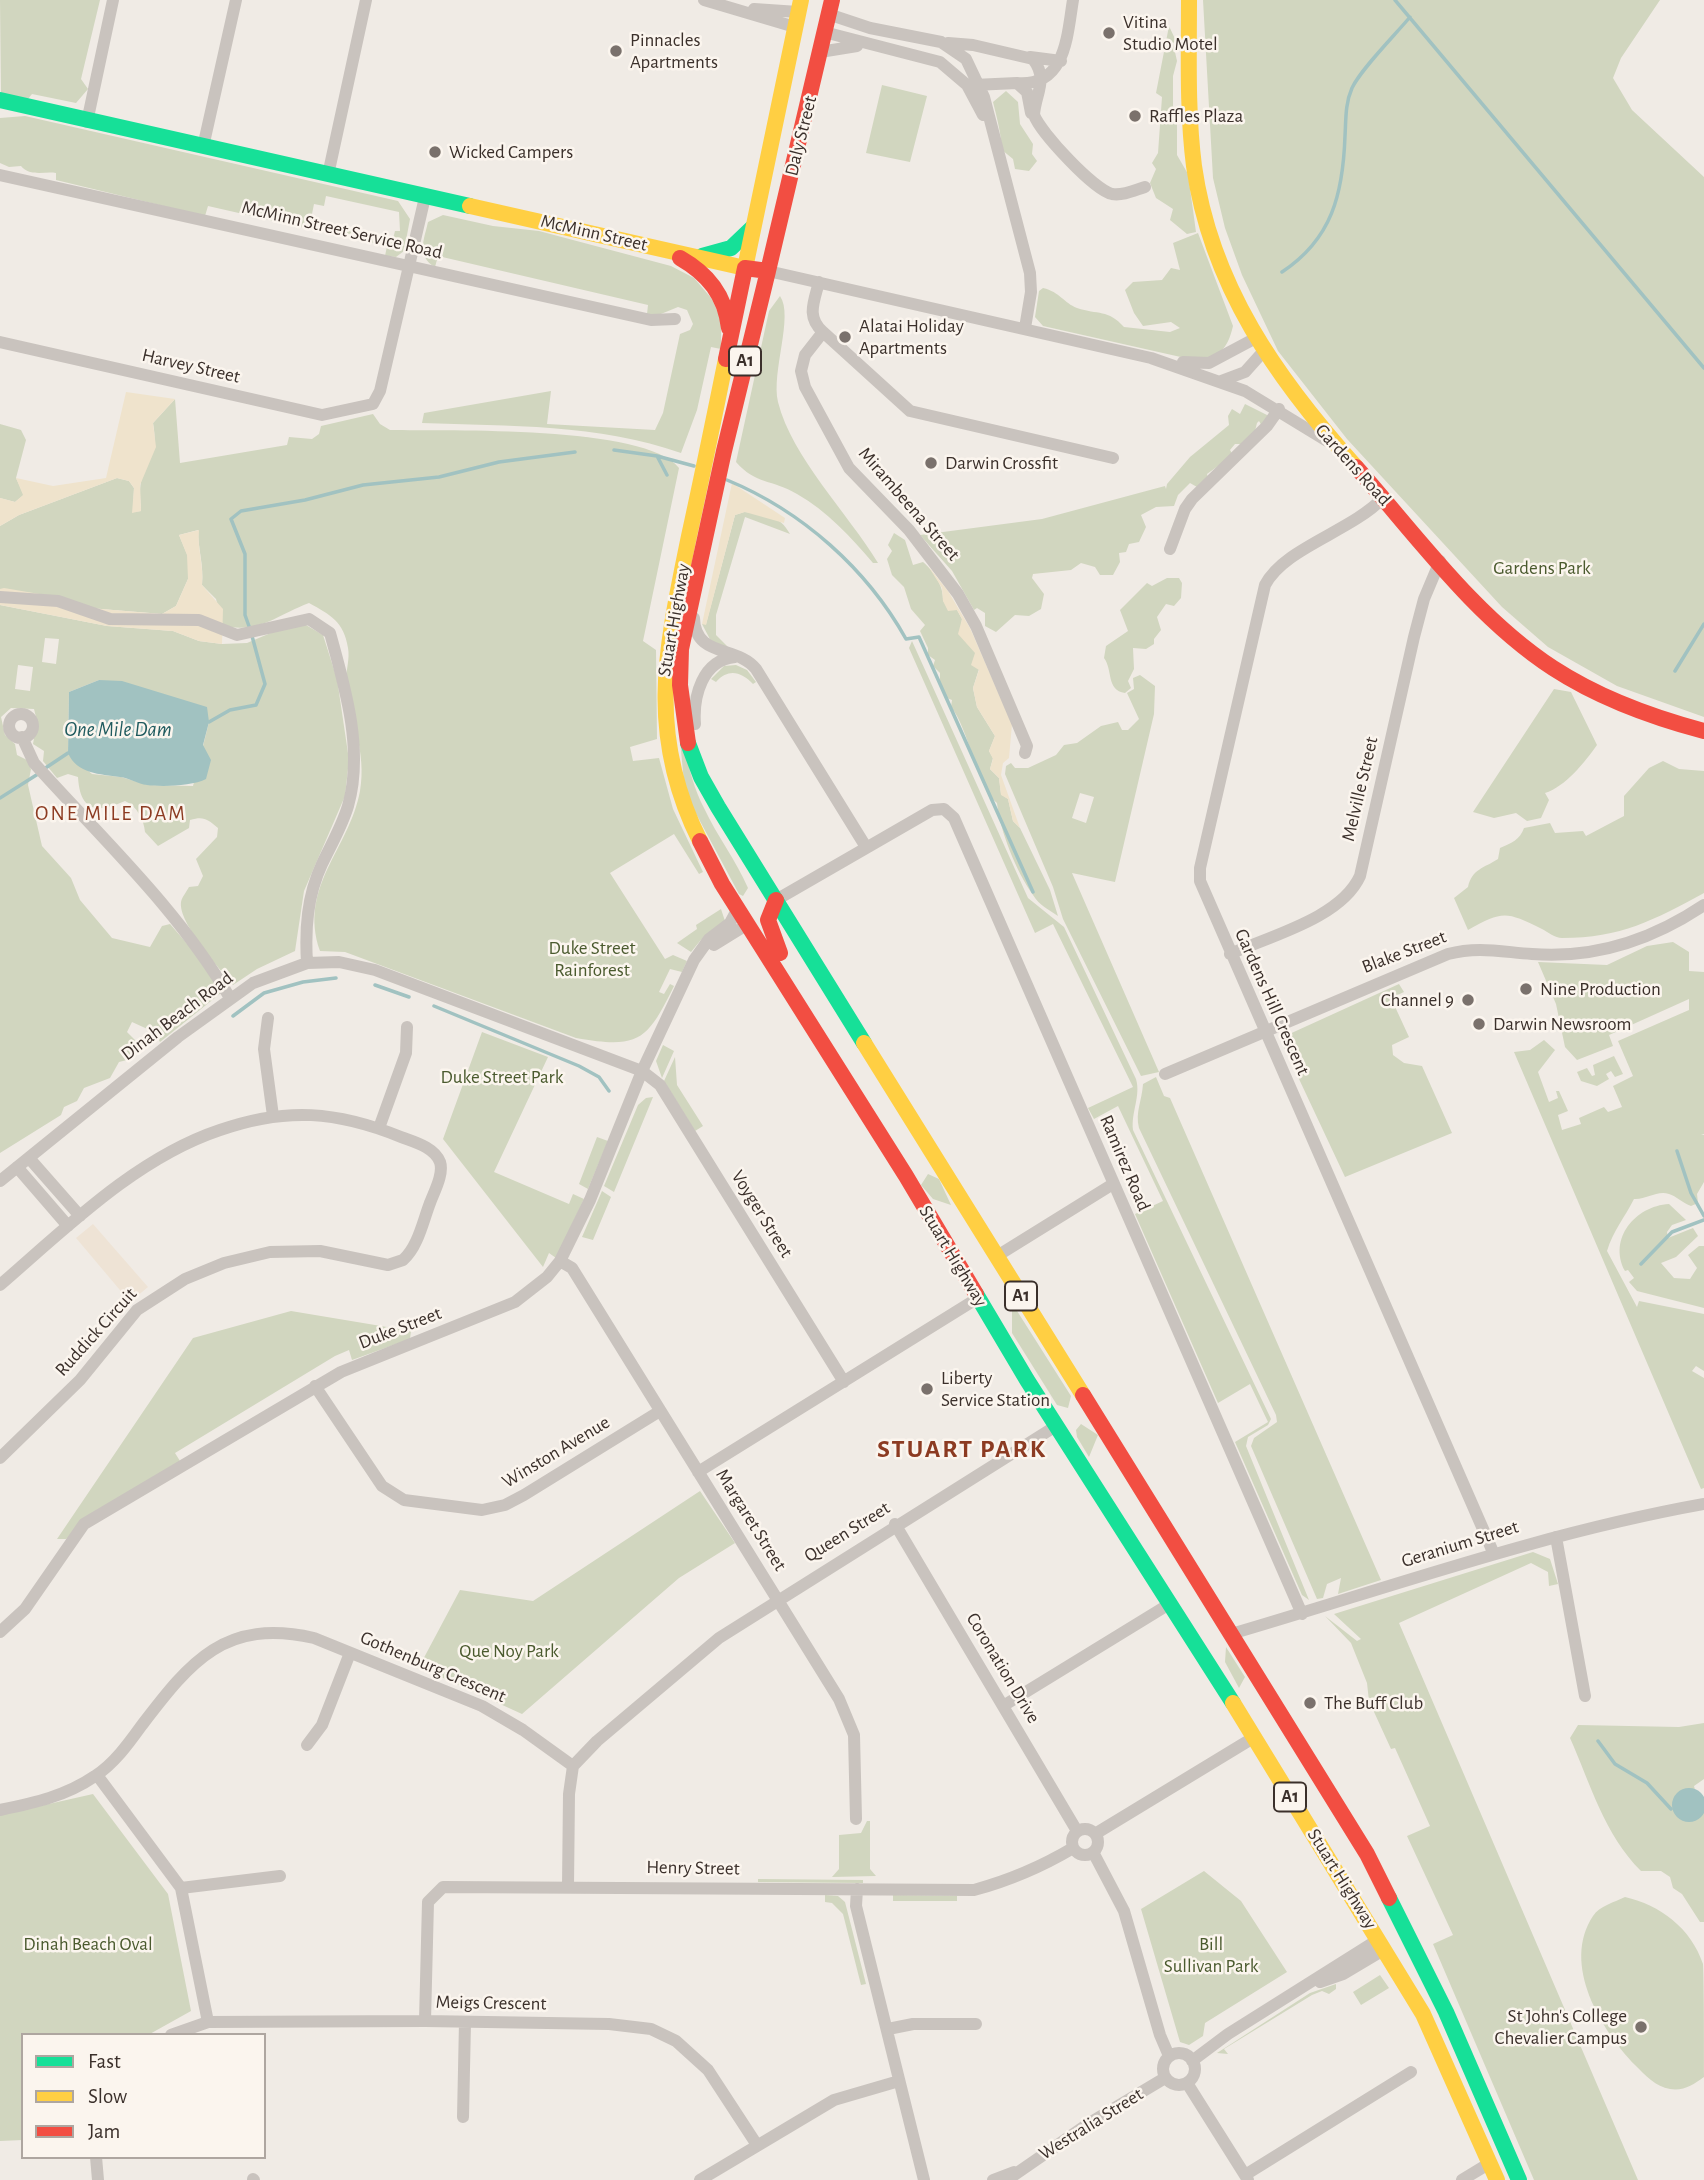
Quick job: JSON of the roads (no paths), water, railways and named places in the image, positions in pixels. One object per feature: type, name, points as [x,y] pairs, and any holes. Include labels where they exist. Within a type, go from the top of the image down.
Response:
[{"type":"main road","name":"Gardens Road","points":[[1181,0],[1188,62]]},
{"type":"main road","name":"Gardens Road","points":[[1189,0],[1191,145],[1205,221],[1230,292],[1258,346],[1300,406],[1489,615],[1532,654],[1587,687],[1633,708],[1704,731]]},
{"type":"main road","points":[[798,13],[830,7]]},
{"type":"main road","name":"Daly Street","points":[[768,271],[830,7]]},
{"type":"main road","points":[[798,13],[824,32]]},
{"type":"main road","name":"Daly Street","points":[[746,268],[752,228],[798,13]]},
{"type":"main road","name":"McMinn Street","points":[[0,100],[425,197],[768,271]]},
{"type":"main road","name":"McMinn Street","points":[[0,111],[36,110]]},
{"type":"main road","points":[[695,257],[731,248],[752,228]]},
{"type":"main road","points":[[653,247],[689,263],[718,289],[728,316],[728,356]]},
{"type":"main road","name":"Stuart Highway","points":[[717,449],[728,356],[746,268]]},
{"type":"main road","name":"Stuart Highway","points":[[768,271],[717,449],[667,644],[664,716],[673,772],[686,813],[709,860],[821,1042],[920,1167],[997,1256],[1072,1416],[1171,1603],[1216,1644],[1253,1738],[1423,2014],[1497,2180]]},
{"type":"main road","name":"Stuart Highway","points":[[709,484],[713,505],[684,629],[680,685],[688,743],[708,791],[776,900],[920,1167],[978,1298],[1072,1416],[1216,1644],[1319,1772],[1406,1928],[1519,2180]]},
{"type":"main road","points":[[745,849],[745,869],[756,903],[748,924]]},
{"type":"main road","points":[[776,900],[768,914],[772,938],[802,991],[821,1042]]},
{"type":"main road","points":[[1382,1944],[1406,1928]]},
{"type":"main road","points":[[1490,2163],[1508,2154]]},
{"type":"street","points":[[87,121],[113,0]]},
{"type":"street","points":[[203,147],[236,0]]},
{"type":"street","points":[[328,175],[366,0]]},
{"type":"street","points":[[704,0],[733,7],[798,13]]},
{"type":"street","points":[[967,85],[981,87],[1001,81],[1017,83],[1041,79],[1052,72],[1061,61],[1073,0]]},
{"type":"street","points":[[830,7],[909,38],[969,44],[1061,61]]},
{"type":"street","points":[[824,32],[933,60],[948,67],[967,85],[996,148]]},
{"type":"street","points":[[905,54],[909,38]]},
{"type":"street","points":[[941,42],[960,53],[972,68],[981,87],[1030,273],[1031,292],[1025,328]]},
{"type":"street","points":[[821,52],[840,47],[871,46]]},
{"type":"street","points":[[948,67],[960,53]]},
{"type":"street","points":[[1030,57],[1036,62],[1041,79],[1036,119]]},
{"type":"street","points":[[1017,83],[1027,93],[1031,112],[1036,119],[1102,190],[1119,194],[1145,187]]},
{"type":"street","name":"McMinn Street Service Road","points":[[0,174],[651,320],[675,319]]},
{"type":"street","points":[[410,265],[425,197]]},
{"type":"street","name":"Harvey Street","points":[[0,342],[321,415],[373,404],[380,391],[410,265]]},
{"type":"street","name":"McMinn Street","points":[[768,271],[1152,358]]},
{"type":"street","points":[[819,282],[812,313],[814,323],[910,411],[1113,458]]},
{"type":"street","name":"Mirambeena Street","points":[[822,332],[805,355],[801,371],[805,387],[849,468],[909,530],[958,594],[982,638],[1027,746],[1025,753]]},
{"type":"street","points":[[1152,358],[1209,363],[1258,346]]},
{"type":"street","points":[[1221,381],[1245,372],[1258,346]]},
{"type":"street","points":[[1152,358],[1221,381],[1279,409],[1333,444]]},
{"type":"street","points":[[1170,550],[1182,515],[1192,499],[1267,426],[1279,409]]},
{"type":"street","name":"Gardens Hill Crescent","points":[[1383,498],[1358,521],[1288,559],[1278,567],[1265,586],[1200,868],[1201,889],[1493,1552]]},
{"type":"street","points":[[713,505],[710,546],[694,627],[698,637],[707,646],[751,663],[866,848]]},
{"type":"street","name":"Melville Street","points":[[1230,954],[1333,909],[1354,888],[1360,876],[1424,599],[1440,561]]},
{"type":"street","points":[[0,597],[58,601],[110,619],[199,620],[237,635],[309,619],[330,633],[351,727],[355,759],[351,795],[312,889],[305,935],[307,963]]},
{"type":"street","points":[[708,791],[698,745],[695,699],[703,678],[714,666],[728,658],[742,658]]},
{"type":"street","points":[[22,737],[34,763],[160,899],[196,945],[230,998]]},
{"type":"street","name":"Ramirez Road","points":[[776,900],[932,810],[944,809],[954,818],[1302,1614]]},
{"type":"street","name":"Blake Street","points":[[1165,1074],[1448,954],[1475,948],[1534,954],[1618,948],[1654,935],[1704,905]]},
{"type":"street","name":"Duke Street","points":[[0,1632],[25,1609],[84,1524],[315,1386],[376,1356],[516,1302],[547,1277],[560,1261],[590,1200],[642,1071],[694,960],[709,939],[730,923],[738,908]]},
{"type":"street","points":[[694,960],[748,924]]},
{"type":"street","name":"Dinah Beach Road","points":[[0,1181],[230,998],[253,983],[307,963],[339,962],[375,970],[642,1071]]},
{"type":"street","points":[[268,1018],[264,1049],[273,1116]]},
{"type":"street","points":[[379,1128],[406,1053],[407,1027]]},
{"type":"street","name":"Voyger Street","points":[[642,1071],[660,1085],[844,1382]]},
{"type":"street","name":"Ruddick Circuit","points":[[0,1285],[80,1216],[156,1162],[190,1142],[219,1130],[273,1116],[318,1114],[379,1128],[428,1149],[441,1167],[417,1237],[406,1258],[388,1265],[320,1251],[270,1252],[224,1262],[185,1279],[137,1310],[80,1380],[0,1458]]},
{"type":"street","points":[[29,1157],[80,1216]]},
{"type":"street","points":[[17,1167],[68,1226]]},
{"type":"street","points":[[997,1256],[1113,1184]]},
{"type":"street","name":"Margaret Street","points":[[560,1261],[572,1268],[778,1598],[848,1716],[854,1735],[856,1819]]},
{"type":"street","points":[[698,1472],[978,1298]]},
{"type":"street","name":"Winston Avenue","points":[[315,1386],[382,1486],[404,1500],[482,1510],[524,1495],[660,1411]]},
{"type":"street","name":"Queen Street","points":[[573,1766],[695,1656],[778,1598],[1072,1416]]},
{"type":"street","name":"Geranium Street","points":[[1216,1644],[1493,1552],[1704,1504]]},
{"type":"street","name":"Coronation Drive","points":[[895,1524],[1077,1831]]},
{"type":"street","points":[[1556,1536],[1585,1696]]},
{"type":"street","points":[[1003,1706],[1171,1603]]},
{"type":"street","name":"Gothenburg Crescent","points":[[0,1810],[45,1801],[97,1775],[132,1739],[186,1669],[222,1645],[242,1638],[279,1633],[314,1638],[497,1713],[573,1766]]},
{"type":"street","points":[[307,1745],[322,1725],[350,1653]]},
{"type":"street","points":[[1095,1834],[1253,1738]]},
{"type":"street","points":[[568,1886],[569,1794],[573,1766]]},
{"type":"street","points":[[97,1775],[181,1888],[208,2022]]},
{"type":"street","points":[[1093,1852],[1080,1854],[1073,1848],[1073,1837],[1077,1831],[1085,1829],[1095,1834]]},
{"type":"street","points":[[1093,1852],[1097,1845],[1095,1834]]},
{"type":"street","name":"Henry Street","points":[[425,2021],[428,1902],[436,1891],[448,1886],[974,1890],[1042,1867],[1073,1848]]},
{"type":"street","points":[[1093,1852],[1124,1911],[1160,2035],[1169,2056]]},
{"type":"street","points":[[181,1888],[280,1876]]},
{"type":"street","points":[[857,1889],[856,1906],[925,2180]]},
{"type":"street","points":[[1192,2061],[1228,2034],[1303,1988],[1340,1975],[1382,1944]]},
{"type":"street","name":"Meigs Crescent","points":[[177,2033],[208,2022],[425,2021],[609,2024],[664,2034],[684,2047],[708,2070],[757,2145]]},
{"type":"street","points":[[464,2117],[465,2022]]},
{"type":"street","points":[[887,2029],[913,2024],[976,2024]]},
{"type":"street","points":[[1179,2053],[1192,2061],[1194,2075],[1187,2083],[1177,2085],[1165,2078],[1162,2068],[1169,2056],[1179,2053]]},
{"type":"street","points":[[1187,2083],[1246,2177],[1411,2072]]},
{"type":"street","name":"Westralia Street","points":[[993,2180],[1012,2175],[1165,2078]]},
{"type":"street","points":[[700,2180],[834,2100],[899,2081]]},
{"type":"street","points":[[96,2159],[98,2180]]},
{"type":"street","points":[[1462,2180],[1490,2163]]},
{"type":"water","name":"One Mile Dam","points":[[99,680],[122,681],[207,707],[209,722],[203,745],[211,760],[206,779],[177,785],[147,785],[90,772],[77,765],[68,753],[69,692]]},
{"type":"water","points":[[1689,1788],[1701,1793],[1705,1808],[1701,1817],[1689,1822],[1677,1817],[1672,1805],[1677,1793]]},
{"type":"waterway","points":[[1395,0],[1704,368]]},
{"type":"waterway","points":[[1282,272],[1313,245],[1331,213],[1341,177],[1348,100],[1356,80],[1410,17]]},
{"type":"waterway","points":[[614,450],[657,456],[694,466]]},
{"type":"waterway","points":[[250,629],[245,615],[245,554],[231,519],[241,511],[305,500],[363,485],[439,477],[499,462],[575,452]]},
{"type":"waterway","points":[[657,456],[667,475]]},
{"type":"waterway","points":[[727,480],[755,493],[806,525],[852,566],[890,613],[906,639],[919,637],[1033,892]]},
{"type":"waterway","points":[[1675,671],[1704,624]]},
{"type":"waterway","points":[[209,722],[230,710],[256,705],[265,684],[252,636]]},
{"type":"waterway","points":[[44,769],[68,753]]},
{"type":"waterway","points":[[0,798],[38,774]]},
{"type":"waterway","points":[[233,1016],[264,993],[303,982],[336,978]]},
{"type":"waterway","points":[[375,985],[409,997]]},
{"type":"waterway","points":[[434,1006],[579,1066],[599,1077],[609,1091]]},
{"type":"waterway","points":[[1677,1151],[1691,1193],[1704,1216]]},
{"type":"waterway","points":[[1641,1264],[1672,1232],[1704,1220]]},
{"type":"waterway","points":[[1598,1741],[1615,1764],[1647,1783],[1671,1809]]},
{"type":"place","name":"Vitina Studio Motel","points":[[1109,33]]},
{"type":"place","name":"Pinnacles Apartments","points":[[616,51]]},
{"type":"place","name":"Raffles Plaza","points":[[1135,116]]},
{"type":"place","name":"Wicked Campers","points":[[435,152]]},
{"type":"place","name":"Alatai Holiday Apartments","points":[[845,337]]},
{"type":"place","name":"Darwin Crossfit","points":[[931,463]]},
{"type":"place","name":"Nine Production","points":[[1526,989]]},
{"type":"place","name":"Channel 9","points":[[1468,1000]]},
{"type":"place","name":"Darwin Newsroom","points":[[1479,1024]]},
{"type":"place","name":"Liberty Service Station","points":[[927,1389]]},
{"type":"place","name":"The Buff Club","points":[[1310,1703]]},
{"type":"place","name":"St John's College Chevalier Campus","points":[[1641,2027]]},
{"type":"district","name":"ONE MILE DAM","points":[[111,814]]},
{"type":"district","name":"STUART PARK","points":[[962,1449]]},
{"type":"park label","name":"Gardens Park","points":[[1542,568]]},
{"type":"park label","name":"Duke Street Rainforest","points":[[592,959]]},
{"type":"park label","name":"Duke Street Park","points":[[502,1077]]},
{"type":"park label","name":"Que Noy Park","points":[[509,1651]]},
{"type":"park label","name":"Dinah Beach Oval","points":[[88,1944]]},
{"type":"park label","name":"Bill Sullivan Park","points":[[1211,1955]]}]
